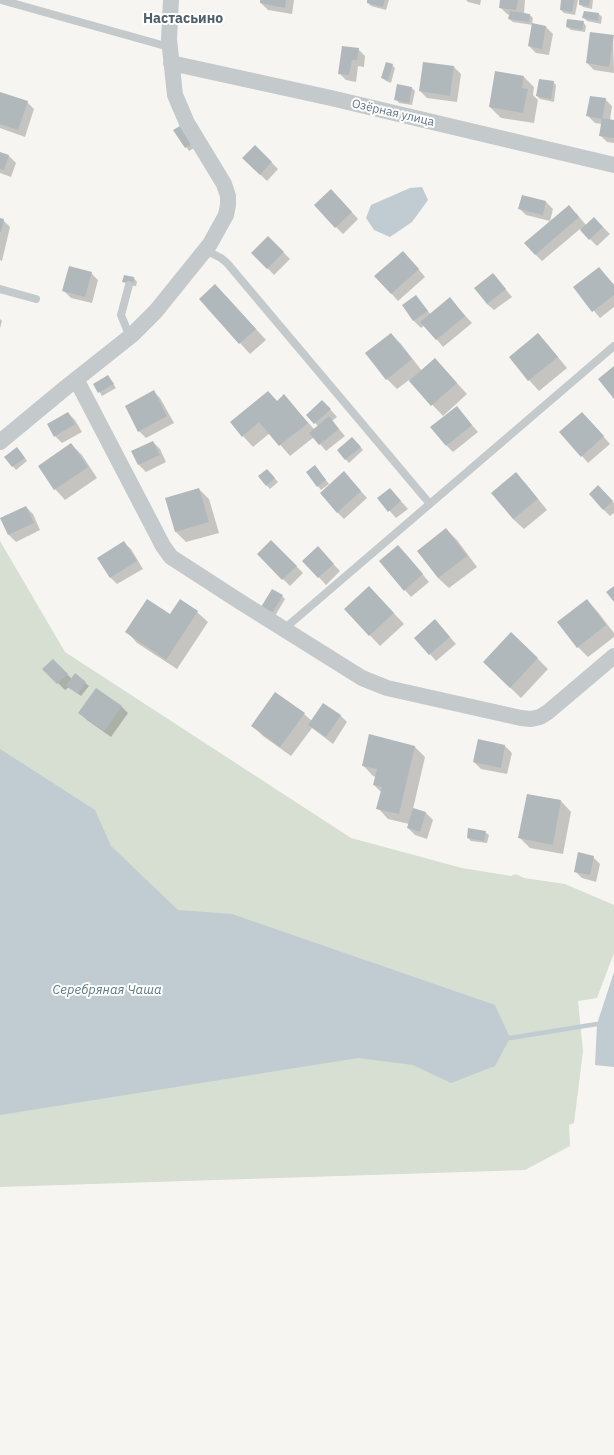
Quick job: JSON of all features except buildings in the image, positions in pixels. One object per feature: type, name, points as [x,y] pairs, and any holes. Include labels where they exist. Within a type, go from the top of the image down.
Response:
[{"type":"street","points":[[0,442],[76,379],[130,337],[156,311],[210,244],[226,215],[228,196],[224,184],[187,124],[175,95],[170,47],[171,0]]},
{"type":"street","name":"Озёрная улица","points":[[171,63],[331,98],[614,165]]},
{"type":"street","points":[[76,379],[163,546],[171,557],[362,678],[376,684],[521,718],[531,719],[540,717],[548,712],[614,656]]},
{"type":"lane","points":[[1,0],[170,47]]},
{"type":"lane","points":[[205,250],[221,258],[227,263],[430,504]]},
{"type":"lane","points":[[129,285],[121,315],[130,337]]},
{"type":"lane","points":[[0,289],[36,299]]},
{"type":"lane","points":[[284,629],[614,346]]},
{"type":"shaded area","points":[[0,541],[65,652],[351,838],[462,868],[511,876],[516,874],[524,878],[565,884],[614,905],[614,953],[597,998],[578,1001],[583,1051],[574,1123],[569,1125],[570,1146],[525,1170],[0,1187]]},
{"type":"water","points":[[422,187],[428,200],[412,222],[390,237],[374,230],[366,218],[371,205],[410,188]]},
{"type":"water","name":"Серебряная Чаша","points":[[0,749],[95,810],[111,846],[178,910],[232,914],[495,1005],[510,1038],[495,1066],[451,1083],[413,1065],[358,1058],[0,1115]]},
{"type":"water","points":[[614,972],[614,1067],[595,1065],[597,1024]]},
{"type":"waterway","points":[[510,1038],[597,1024]]},
{"type":"district","name":"Настасьино","points":[[183,19]]}]
